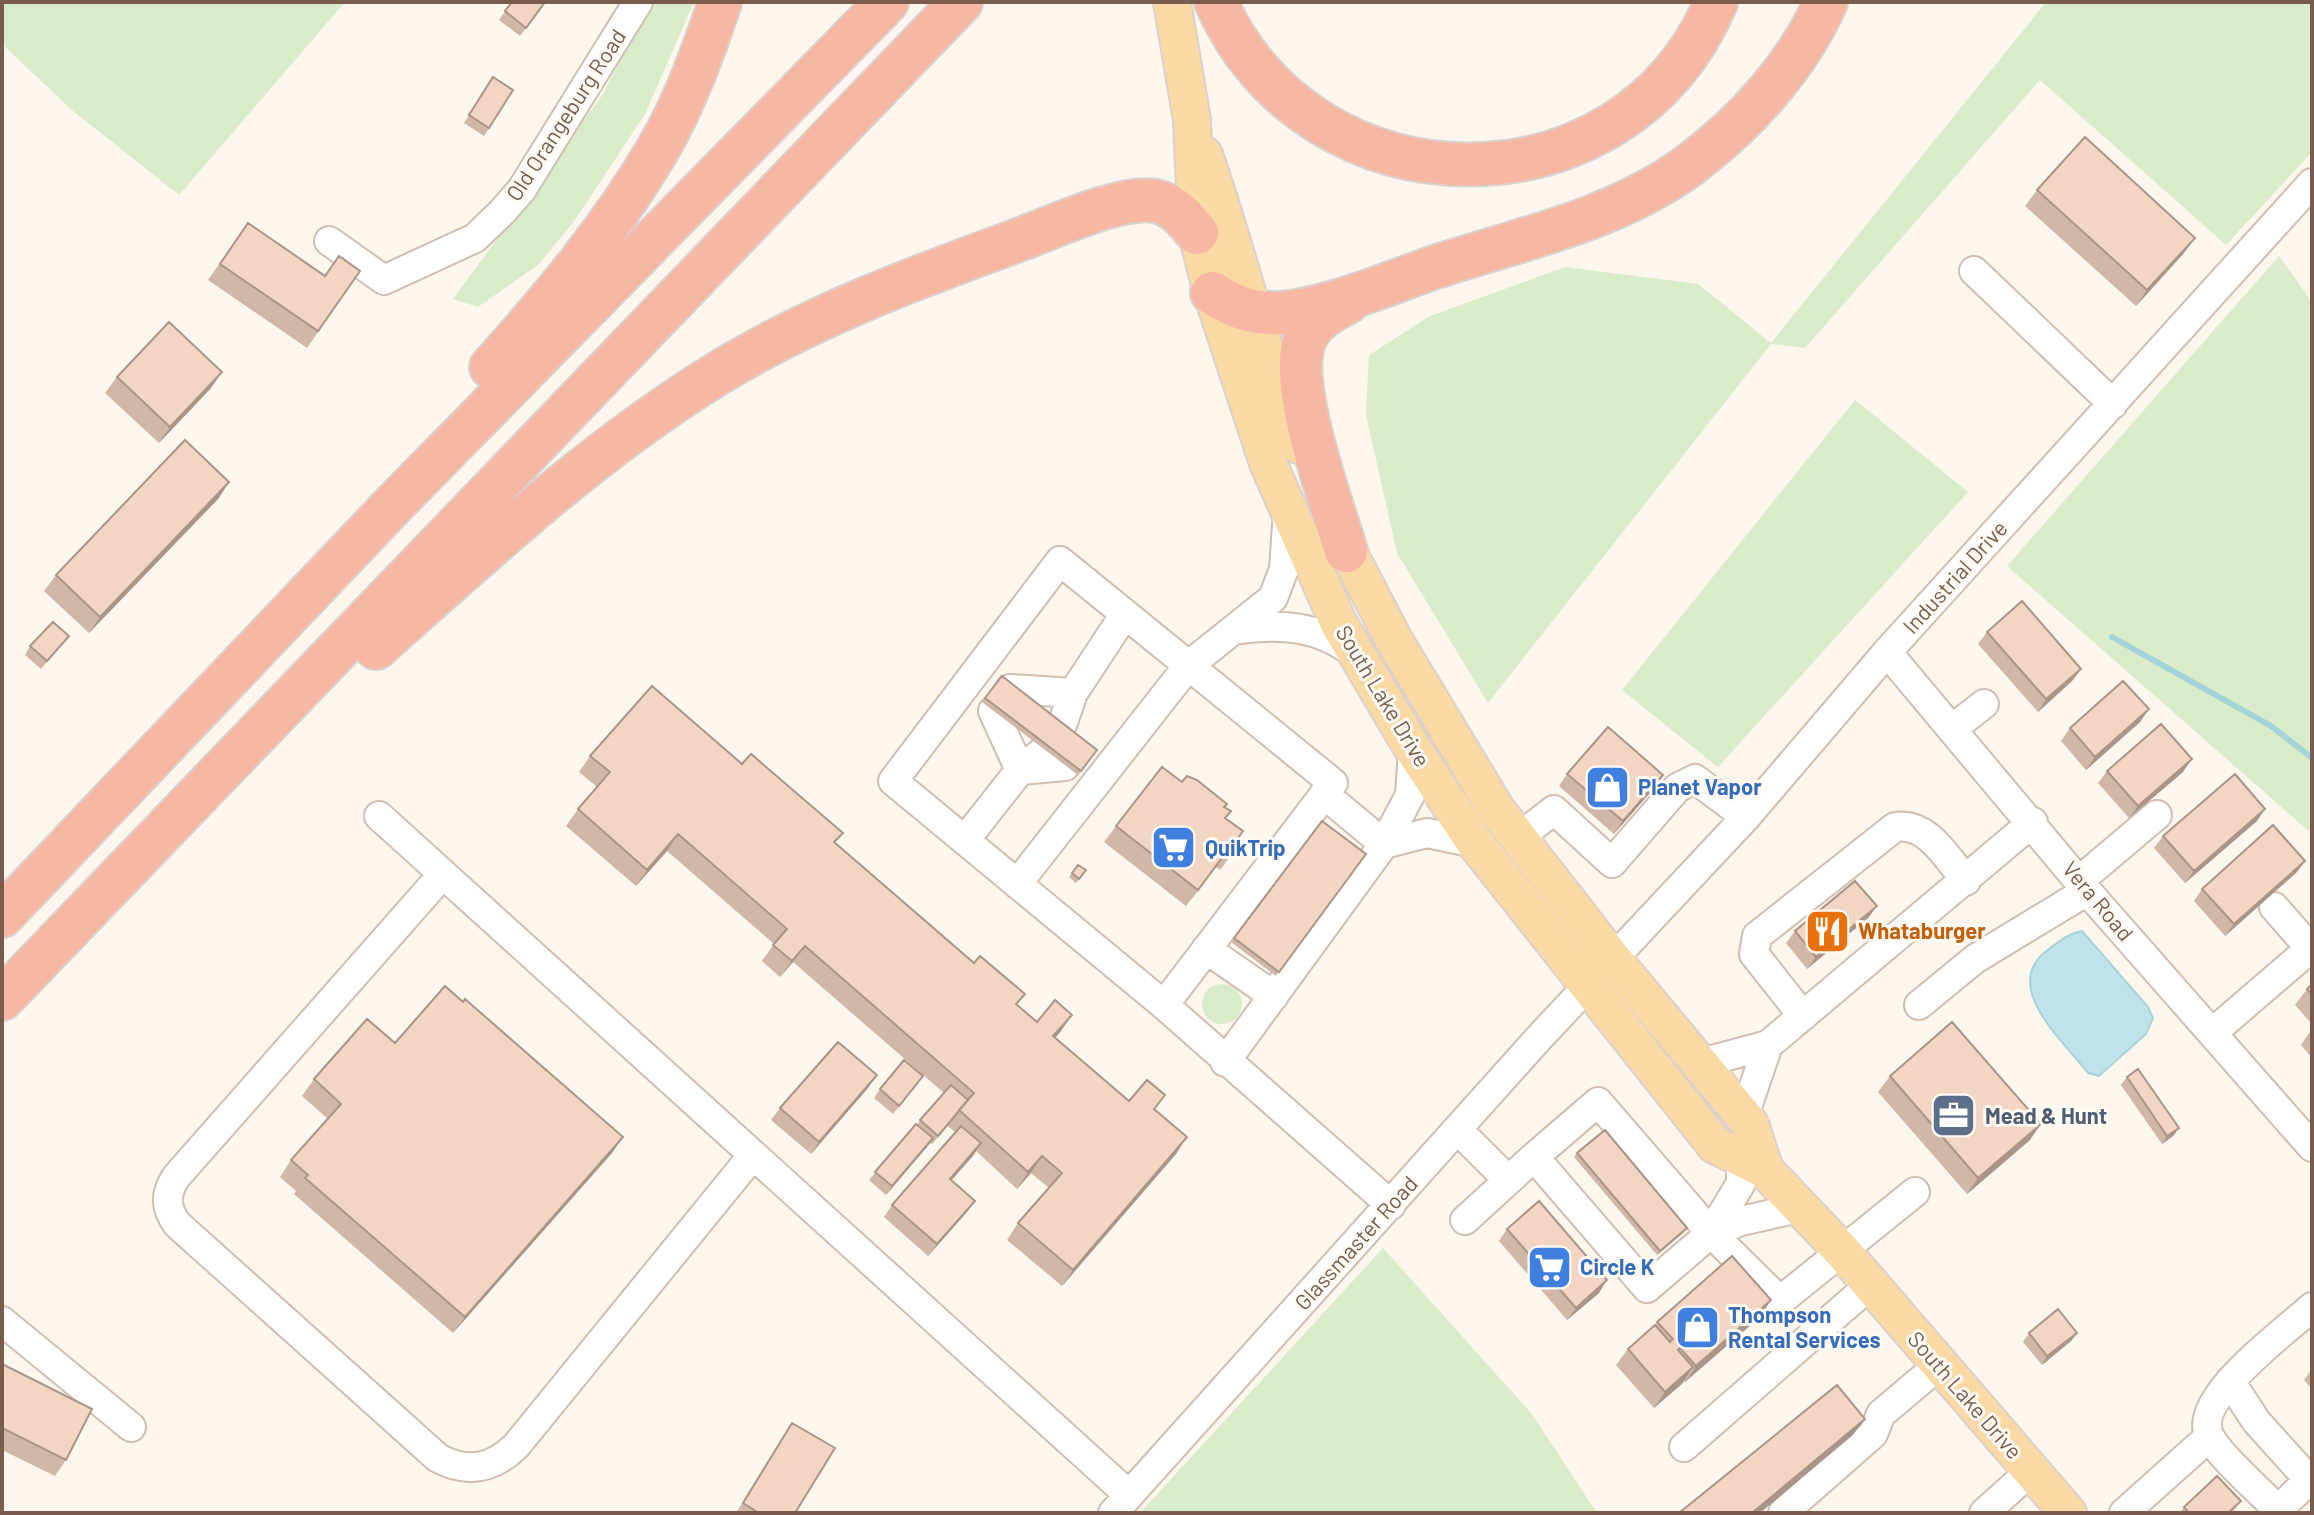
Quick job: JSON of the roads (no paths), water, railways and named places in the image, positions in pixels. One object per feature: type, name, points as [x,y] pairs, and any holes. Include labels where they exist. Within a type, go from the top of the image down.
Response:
[{"type":"highway","points":[[2,916],[590,252],[660,146],[702,52],[720,2]]},
{"type":"highway","points":[[82,828],[394,504],[887,2]]},
{"type":"highway","points":[[2,999],[961,2]]},
{"type":"highway","points":[[1216,2],[1235,42],[1257,69],[1312,119],[1366,146],[1400,157],[1457,167],[1496,165],[1533,157],[1575,142],[1626,116],[1677,68],[1716,2]]},
{"type":"highway","points":[[1212,293],[1253,311],[1285,313],[1366,291],[1597,215],[1664,183],[1713,146],[1751,111],[1801,49],[1826,2]]},
{"type":"highway","points":[[139,858],[536,504],[716,375],[849,306],[944,267],[1122,204],[1158,201],[1177,211],[1197,233]]},
{"type":"highway","points":[[1346,551],[1310,428],[1299,367],[1301,350],[1314,324],[1366,291]]},
{"type":"main road","name":"South Lake Drive","points":[[1172,2],[1192,120],[1197,233],[1212,293],[1255,424],[1288,511],[1358,655],[1413,749],[1475,843],[1549,940],[1600,971],[1701,1063],[1750,1124],[1753,1165]]},
{"type":"main road","name":"South Lake Drive","points":[[1192,120],[1229,225],[1253,311],[1297,440],[1346,551],[1453,742],[1715,1145],[1753,1165],[1842,1251],[2068,1513]]},
{"type":"street","name":"Old Orangeburg Road","points":[[329,241],[384,280],[488,228],[522,189],[638,2]]},
{"type":"street","name":"Industrial Drive","points":[[1600,971],[1746,817],[1887,652],[2312,183]]},
{"type":"street","points":[[1974,271],[2113,404]]},
{"type":"street","points":[[1017,884],[1188,666],[1265,606],[1280,586],[1286,557],[1288,511]]},
{"type":"street","points":[[1164,1005],[1206,949],[1240,918],[1294,846],[1333,783],[1060,561],[893,781],[1164,1005],[1225,1062],[1391,1205]]},
{"type":"street","points":[[1062,725],[1073,693],[1125,614]]},
{"type":"street","points":[[1233,630],[1275,625],[1301,628],[1339,641],[1358,655]]},
{"type":"street","name":"Vera Road","points":[[1887,652],[2033,822],[2083,886],[2312,1147]]},
{"type":"street","points":[[1020,770],[1002,700],[1073,693]]},
{"type":"street","points":[[1038,707],[1073,693]]},
{"type":"street","points":[[965,840],[1020,770],[1064,754],[1073,693]]},
{"type":"street","points":[[1952,729],[1984,704]]},
{"type":"street","points":[[1020,770],[1021,732]]},
{"type":"street","points":[[1225,1062],[1274,996],[1320,923],[1384,844],[1410,795],[1413,749]]},
{"type":"street","points":[[1518,838],[1554,810],[1612,863],[1677,788],[1695,779],[1746,817]]},
{"type":"street","points":[[1324,794],[1384,844]]},
{"type":"street","points":[[1919,1005],[1975,959],[2083,886],[2157,815]]},
{"type":"street","points":[[379,816],[753,1155],[1121,1504]]},
{"type":"street","points":[[1701,1063],[1768,1045],[2033,822]]},
{"type":"street","points":[[1803,1016],[1754,954],[1757,936],[1895,827],[1907,825],[1927,835],[1966,881]]},
{"type":"street","points":[[1384,844],[1427,833],[1475,843]]},
{"type":"street","points":[[443,874],[176,1177],[167,1201],[169,1213],[177,1224],[438,1458],[469,1469],[488,1465],[516,1446],[753,1155]]},
{"type":"street","points":[[2212,1033],[2311,948],[2274,907]]},
{"type":"street","points":[[1206,949],[1274,996]]},
{"type":"street","name":"Glassmaster Road","points":[[1121,1504],[1600,971]]},
{"type":"street","points":[[1744,1116],[1768,1045]]},
{"type":"street","points":[[1465,1220],[1598,1102],[1711,1233],[1780,1301],[1915,1192]]},
{"type":"street","points":[[1458,1130],[1508,1180]]},
{"type":"street","points":[[1534,1157],[1647,1288],[1711,1233],[1753,1165]]},
{"type":"street","points":[[1711,1233],[1741,1221],[1799,1208]]},
{"type":"street","points":[[1684,1447],[1870,1285]]},
{"type":"street","points":[[2230,1381],[2256,1421],[2309,1480],[2276,1512],[2209,1437],[2208,1417],[2213,1400],[2230,1381],[2312,1307]]},
{"type":"street","points":[[2,1321],[131,1427]]},
{"type":"street","points":[[1783,1513],[1873,1434],[1881,1414],[1939,1365]]},
{"type":"street","points":[[2124,1513],[2209,1437]]},
{"type":"street","points":[[1984,1513],[2031,1471]]},
{"type":"water","points":[[2082,931],[2148,1007],[2153,1018],[2146,1034],[2099,1076],[2088,1073],[2051,1029],[2032,995],[2030,979],[2035,963],[2049,949],[2069,935]]},
{"type":"waterway","points":[[2112,637],[2271,726],[2312,758]]},
{"type":"place","name":"Planet Vapor","points":[[1607,787]]},
{"type":"place","name":"QuikTrip","points":[[1174,848]]},
{"type":"place","name":"Whataburger","points":[[1827,931]]},
{"type":"place","name":"Mead & Hunt","points":[[1954,1116]]},
{"type":"place","name":"Circle K","points":[[1549,1267]]},
{"type":"place","name":"Thompson Rental Services","points":[[1697,1328]]}]
